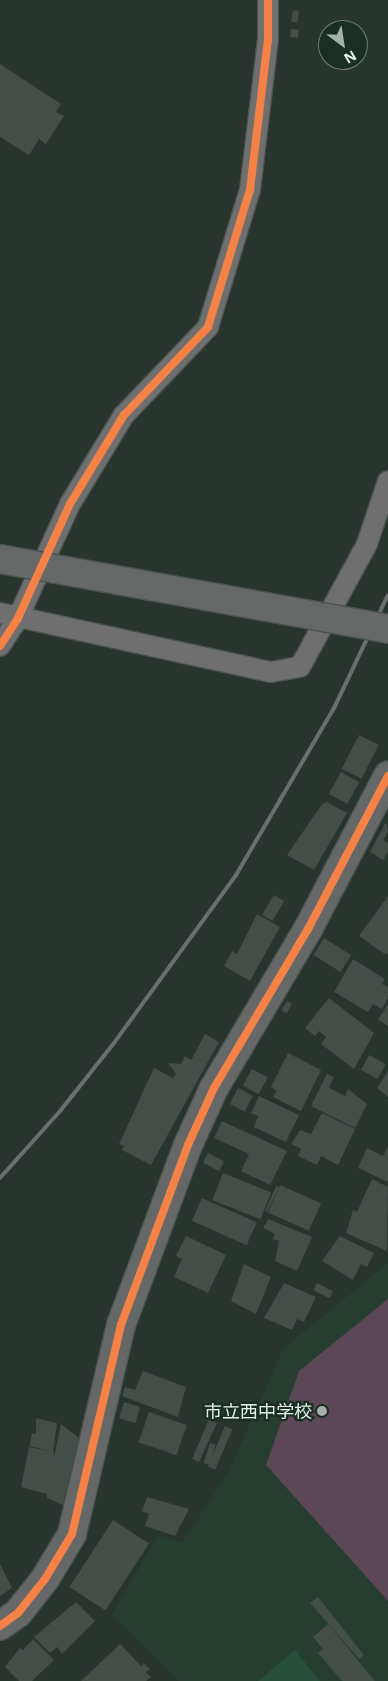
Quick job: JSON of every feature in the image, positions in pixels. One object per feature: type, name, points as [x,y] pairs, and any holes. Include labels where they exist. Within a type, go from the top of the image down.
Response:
[{"type":"street","points":[[0,646],[9,616],[70,504],[124,415],[208,327],[250,190],[268,40],[268,0]]},
{"type":"street","points":[[9,616],[271,672],[300,667],[367,544],[388,481]]},
{"type":"street","points":[[0,559],[388,629]]},
{"type":"street","points":[[0,1626],[18,1613],[45,1579],[72,1534],[121,1325],[188,1145],[214,1088],[308,929],[388,776]]},
{"type":"shaded area","name":"市立西中学校","points":[[388,1263],[388,1681],[179,1681],[112,1615],[158,1535],[182,1543],[228,1473],[283,1349]]},
{"type":"shaded area","points":[[388,1299],[388,1601],[266,1465],[299,1371]]},
{"type":"shaded area","points":[[295,1650],[320,1681],[258,1681]]},
{"type":"building","points":[[293,10],[299,11],[297,23],[291,22]]},
{"type":"building","points":[[291,29],[299,30],[298,38],[290,37]]},
{"type":"building","points":[[0,64],[61,104],[56,112],[64,116],[46,144],[39,139],[29,155],[0,137]]},
{"type":"building","points":[[359,735],[379,745],[361,779],[342,769]]},
{"type":"building","points":[[341,772],[359,782],[347,804],[329,794]]},
{"type":"building","points":[[327,802],[347,813],[314,870],[287,855],[322,804]]},
{"type":"building","points":[[386,822],[388,832],[383,840],[388,843],[388,852],[383,860],[370,852]]},
{"type":"building","points":[[274,895],[284,901],[272,921],[262,915]]},
{"type":"building","points":[[388,896],[388,953],[386,955],[359,936]]},
{"type":"building","points":[[257,914],[280,927],[250,981],[224,966],[232,951],[237,954]]},
{"type":"building","points":[[324,938],[351,955],[341,972],[313,955]]},
{"type":"building","points":[[353,959],[385,979],[382,984],[388,987],[388,998],[382,1009],[373,1004],[368,1012],[334,992]]},
{"type":"building","points":[[329,998],[374,1033],[354,1069],[321,1044],[326,1037],[319,1031],[315,1036],[305,1028]]},
{"type":"building","points":[[287,1001],[292,1004],[286,1014],[281,1010]]},
{"type":"building","points":[[388,1004],[388,1026],[378,1020]]},
{"type":"building","points":[[205,1034],[219,1042],[151,1165],[122,1150],[124,1146],[119,1144],[154,1068],[173,1078],[176,1074],[168,1063],[181,1064],[185,1056],[191,1060]]},
{"type":"building","points":[[288,1053],[321,1070],[301,1111],[273,1097],[277,1091],[271,1087]]},
{"type":"building","points":[[369,1055],[386,1064],[378,1079],[361,1070]]},
{"type":"building","points":[[252,1069],[268,1078],[259,1094],[243,1086]]},
{"type":"building","points":[[388,1071],[388,1097],[377,1088]]},
{"type":"building","points":[[327,1074],[334,1077],[329,1088],[345,1096],[348,1089],[367,1104],[355,1128],[311,1106]]},
{"type":"building","points":[[238,1088],[253,1096],[245,1112],[230,1104]]},
{"type":"building","points":[[259,1096],[299,1115],[286,1142],[254,1127],[258,1116],[251,1113]]},
{"type":"building","points":[[322,1113],[355,1129],[338,1165],[321,1156],[317,1165],[298,1156],[301,1149],[291,1144],[300,1130],[311,1134]]},
{"type":"building","points":[[222,1121],[287,1151],[270,1185],[241,1171],[249,1154],[214,1138]]},
{"type":"building","points":[[388,1146],[388,1182],[358,1168],[367,1148],[383,1156]]},
{"type":"building","points":[[208,1153],[224,1161],[219,1171],[203,1163]]},
{"type":"building","points":[[223,1173],[271,1192],[260,1219],[212,1200]]},
{"type":"building","points":[[372,1179],[388,1187],[387,1251],[346,1233],[353,1210],[357,1212]]},
{"type":"building","points":[[280,1185],[321,1203],[309,1231],[268,1212]]},
{"type":"building","points":[[276,1186],[279,1187],[267,1212],[265,1211]]},
{"type":"building","points":[[202,1198],[257,1222],[247,1245],[192,1221]]},
{"type":"building","points":[[268,1219],[312,1237],[297,1271],[275,1261],[279,1241],[273,1239],[275,1234],[263,1228]]},
{"type":"building","points":[[186,1236],[226,1255],[208,1293],[174,1277],[182,1259],[176,1256]]},
{"type":"building","points":[[340,1236],[374,1253],[367,1267],[361,1264],[353,1280],[322,1261]]},
{"type":"building","points":[[244,1264],[271,1277],[256,1314],[231,1301]]},
{"type":"building","points":[[284,1283],[316,1297],[304,1322],[297,1319],[292,1330],[264,1318]]},
{"type":"building","points":[[317,1283],[333,1291],[329,1298],[313,1290]]},
{"type":"building","points":[[143,1371],[186,1387],[178,1417],[122,1396],[125,1387],[135,1390]]},
{"type":"building","points":[[124,1402],[140,1407],[135,1423],[119,1418]]},
{"type":"building","points":[[149,1412],[187,1425],[176,1455],[139,1442]]},
{"type":"building","points":[[36,1418],[57,1423],[53,1452],[30,1446],[32,1433],[36,1434]]},
{"type":"building","points":[[209,1419],[217,1423],[199,1462],[192,1459]]},
{"type":"building","points":[[61,1424],[79,1438],[63,1505],[47,1498],[47,1494],[21,1487],[29,1447],[54,1452],[54,1457]]},
{"type":"building","points":[[225,1426],[232,1429],[215,1470],[208,1467]]},
{"type":"building","points":[[210,1443],[216,1445],[209,1465],[204,1463]]},
{"type":"building","points":[[147,1497],[189,1509],[175,1536],[145,1526],[149,1514],[142,1511]]},
{"type":"building","points":[[113,1520],[149,1543],[105,1611],[69,1587]]},
{"type":"building","points":[[0,1564],[12,1588],[0,1596]]},
{"type":"building","points":[[318,1597],[364,1655],[359,1659],[310,1603]]},
{"type":"building","points":[[76,1602],[95,1621],[62,1654],[57,1647],[50,1653],[34,1637]]},
{"type":"building","points":[[328,1624],[375,1681],[342,1681],[318,1653],[323,1649],[313,1637]]},
{"type":"building","points":[[33,1639],[54,1660],[32,1681],[19,1681],[5,1667],[20,1648],[23,1650]]},
{"type":"building","points":[[120,1644],[141,1666],[144,1663],[150,1669],[146,1672],[151,1677],[146,1681],[81,1681]]},
{"type":"railway","points":[[0,1178],[61,1110],[114,1043],[236,875],[334,708],[388,595]]},
{"type":"cycle path","points":[[0,646],[18,618],[70,504],[124,415],[208,327],[250,190],[268,40],[268,0]]},
{"type":"cycle path","points":[[0,1626],[18,1613],[45,1579],[72,1534],[121,1325],[188,1145],[214,1088],[308,929],[388,776]]},
{"type":"place","name":"市立西中学校","points":[[322,1411]]}]
